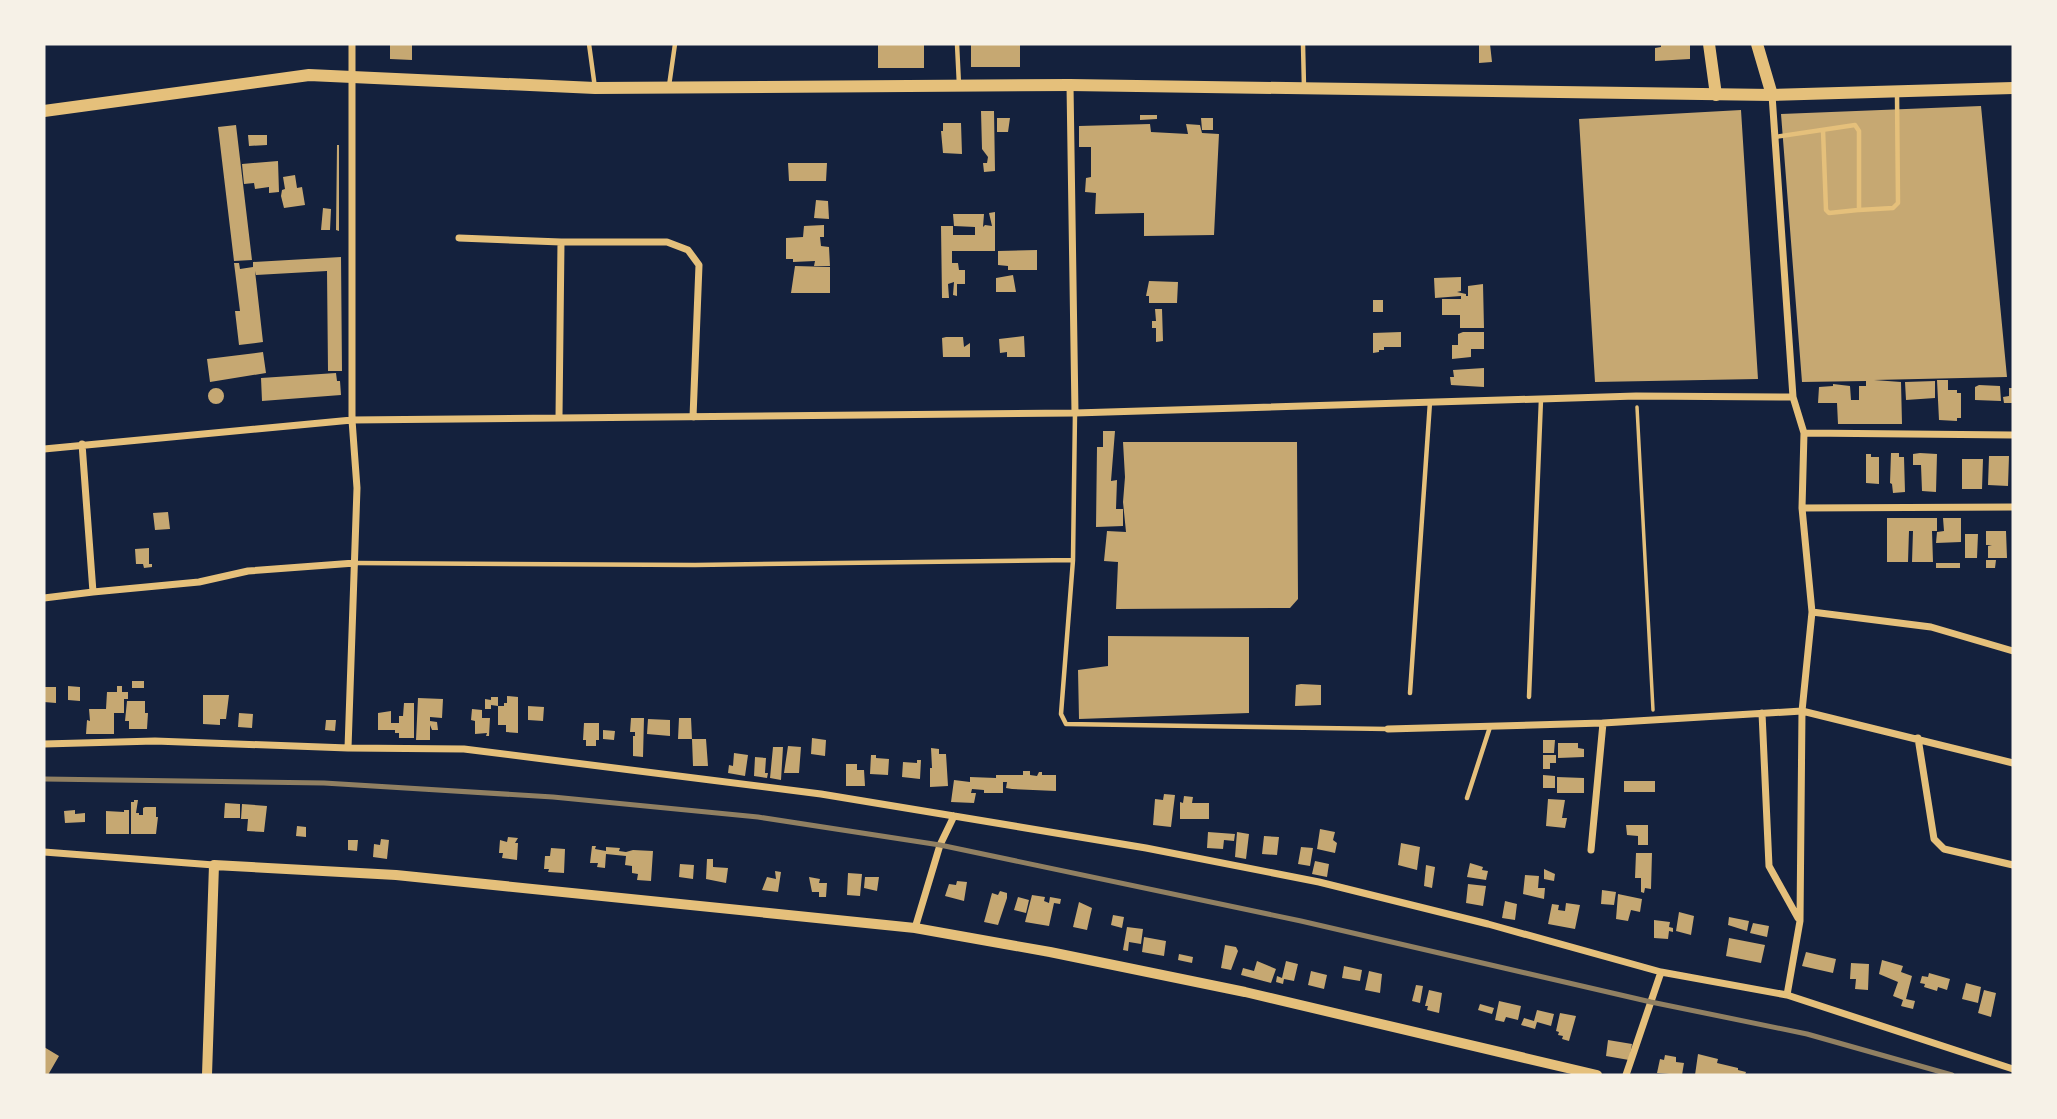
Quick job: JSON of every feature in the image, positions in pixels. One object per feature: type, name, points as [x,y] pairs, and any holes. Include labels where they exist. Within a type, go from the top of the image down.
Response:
[{"type":"main road","points":[[1709,44],[1716,94]]},
{"type":"main road","points":[[1757,44],[1772,95]]},
{"type":"main road","points":[[44,111],[309,75],[595,88],[1070,85],[1772,95],[2013,88]]},
{"type":"street","points":[[348,748],[357,488],[352,419],[352,44]]},
{"type":"street","points":[[1070,85],[1075,412]]},
{"type":"street","points":[[1772,95],[1793,397],[1804,433],[1802,508],[1812,612],[1802,711],[1800,921],[1787,995]]},
{"type":"street","points":[[458,238],[561,243],[667,242],[688,250],[698,265],[693,416]]},
{"type":"street","points":[[559,416],[561,243]]},
{"type":"street","points":[[44,449],[352,419],[1075,412],[1636,396],[1793,397]]},
{"type":"street","points":[[1804,433],[2013,435]]},
{"type":"street","points":[[82,444],[93,592]]},
{"type":"street","points":[[1802,508],[2013,507]]},
{"type":"street","points":[[44,598],[200,582],[248,571],[355,563]]},
{"type":"street","points":[[1812,612],[1931,627],[2013,651]]},
{"type":"street","points":[[1388,729],[1603,723],[1802,711],[2013,763]]},
{"type":"street","points":[[1762,713],[1769,866],[1800,921]]},
{"type":"street","points":[[1591,850],[1603,723]]},
{"type":"street","points":[[1918,738],[1934,839],[1944,849],[2013,865]]},
{"type":"street","points":[[44,744],[155,741],[464,749],[807,792],[954,816],[1146,848],[1319,882],[1488,924],[1661,972],[1787,995],[2013,1069]]},
{"type":"street","points":[[915,928],[940,845],[954,816]]},
{"type":"street","points":[[44,852],[409,877],[915,928],[1050,952],[1245,992],[1597,1075]]},
{"type":"street","points":[[207,1075],[214,865]]},
{"type":"street","points":[[1626,1075],[1661,972]]},
{"type":"lane","points":[[589,44],[595,88]]},
{"type":"lane","points":[[668,87],[675,44]]},
{"type":"lane","points":[[957,44],[959,85]]},
{"type":"lane","points":[[1303,44],[1304,89]]},
{"type":"lane","points":[[1823,130],[1826,212],[1893,208],[1898,203],[1897,93]]},
{"type":"lane","points":[[1774,137],[1855,125],[1859,131],[1859,210]]},
{"type":"lane","points":[[1529,697],[1541,399]]},
{"type":"lane","points":[[1410,693],[1430,402]]},
{"type":"lane","points":[[1075,412],[1073,560],[1061,714],[1066,724],[1388,729]]},
{"type":"lane","points":[[355,563],[695,565],[1073,560]]},
{"type":"lane","points":[[1467,798],[1490,727]]},
{"type":"path","points":[[1636,396],[1653,719]]},
{"type":"building","points":[[390,44],[412,44],[412,60],[390,59]]},
{"type":"building","points":[[878,44],[924,44],[924,68],[878,68]]},
{"type":"building","points":[[971,44],[1020,44],[1020,67],[971,67]]},
{"type":"building","points":[[1479,44],[1490,44],[1492,62],[1479,63]]},
{"type":"building","points":[[1661,44],[1690,44],[1690,59],[1655,61],[1655,48],[1661,47]]},
{"type":"building","points":[[1981,106],[2007,377],[1874,380],[1901,382],[1902,424],[1838,424],[1837,403],[1818,403],[1819,387],[1833,384],[1850,386],[1851,400],[1859,400],[1859,386],[1866,386],[1866,381],[1802,382],[1781,114]]},
{"type":"building","points":[[1741,110],[1758,379],[1595,382],[1579,119]]},
{"type":"building","points":[[981,111],[994,111],[995,171],[984,172],[983,163],[987,163],[988,157],[982,149]]},
{"type":"building","points":[[1140,115],[1157,115],[1157,119],[1140,120]]},
{"type":"building","points":[[997,118],[1010,118],[1008,132],[997,132]]},
{"type":"building","points":[[1201,118],[1213,118],[1213,130],[1202,130]]},
{"type":"building","points":[[943,123],[961,123],[962,154],[943,153]]},
{"type":"building","points":[[1150,124],[1151,132],[1188,134],[1186,124],[1200,125],[1202,133],[1219,134],[1214,235],[1144,236],[1144,213],[1095,214],[1096,193],[1085,192],[1086,178],[1091,177],[1091,147],[1079,147],[1079,126]]},
{"type":"building","points":[[236,125],[252,260],[234,261],[218,127]]},
{"type":"building","points":[[248,135],[267,135],[267,145],[249,146]]},
{"type":"building","points":[[339,145],[339,231],[336,230]]},
{"type":"building","points":[[278,161],[279,192],[269,193],[269,187],[255,189],[254,183],[244,184],[242,164]]},
{"type":"building","points":[[788,163],[827,163],[826,181],[789,181]]},
{"type":"building","points":[[295,175],[297,188],[302,187],[305,205],[284,208],[281,196],[282,190],[285,189],[283,177]]},
{"type":"building","points":[[816,200],[828,201],[829,219],[814,218]]},
{"type":"building","points":[[323,208],[331,209],[330,230],[321,230]]},
{"type":"building","points":[[995,212],[995,251],[952,251],[952,263],[958,263],[959,270],[965,270],[965,284],[957,284],[957,296],[953,295],[954,282],[948,284],[949,298],[942,298],[941,226],[953,226],[953,235],[975,235],[975,227],[954,226],[953,214],[984,214],[983,227],[992,226],[989,213]]},
{"type":"building","points":[[824,225],[824,237],[820,237],[821,246],[829,247],[830,266],[814,266],[815,261],[793,262],[793,259],[786,259],[786,238],[803,237],[804,226]]},
{"type":"building","points":[[1037,250],[1037,270],[1008,270],[1008,266],[998,265],[998,251]]},
{"type":"building","points":[[341,257],[342,371],[328,371],[327,271],[256,275],[255,271],[263,342],[239,345],[235,311],[240,311],[234,263],[239,263],[240,269],[253,267],[253,262]]},
{"type":"building","points":[[795,266],[830,267],[830,293],[791,293]]},
{"type":"building","points":[[1013,275],[1016,292],[996,292],[996,278]]},
{"type":"building","points":[[1461,277],[1461,291],[1457,292],[1466,296],[1468,286],[1483,284],[1484,328],[1460,328],[1460,315],[1442,315],[1442,299],[1461,299],[1461,296],[1435,298],[1434,278]]},
{"type":"building","points":[[1149,281],[1178,282],[1177,303],[1149,303],[1149,296],[1146,296]]},
{"type":"building","points":[[1373,300],[1383,300],[1383,312],[1373,312]]},
{"type":"building","points":[[1155,309],[1162,309],[1163,341],[1156,342],[1156,328],[1152,328],[1152,321],[1156,321]]},
{"type":"building","points":[[1401,332],[1401,347],[1384,347],[1384,350],[1373,353],[1373,333]]},
{"type":"building","points":[[1484,332],[1484,349],[1471,349],[1471,357],[1452,359],[1452,345],[1458,345],[1458,334]]},
{"type":"building","points":[[1024,336],[1025,357],[1007,357],[1007,352],[1000,353],[999,339]]},
{"type":"building","points":[[963,337],[964,347],[970,343],[970,357],[943,357],[942,338]]},
{"type":"building","points":[[263,352],[266,373],[210,382],[207,359]]},
{"type":"building","points":[[1484,368],[1484,387],[1451,385],[1453,370]]},
{"type":"building","points":[[336,373],[337,381],[340,381],[341,395],[262,401],[261,378]]},
{"type":"building","points":[[1937,380],[1948,380],[1948,390],[1961,393],[1961,418],[1957,418],[1957,421],[1939,420]]},
{"type":"building","points":[[1935,381],[1935,398],[1906,400],[1905,382]]},
{"type":"building","points":[[2000,386],[2001,401],[1975,400],[1975,387]]},
{"type":"building","points":[[216,388],[224,396],[216,404],[208,396]]},
{"type":"building","points":[[2009,388],[2013,388],[2013,403],[2004,403],[2003,397],[2009,396]]},
{"type":"building","points":[[1103,431],[1115,431],[1111,481],[1117,480],[1116,509],[1123,509],[1123,526],[1096,527],[1097,447],[1103,447]]},
{"type":"building","points":[[1123,442],[1297,442],[1298,599],[1290,608],[1116,609],[1118,562],[1104,561],[1107,531],[1126,532]]},
{"type":"building","points":[[1891,453],[1899,453],[1899,457],[1904,457],[1905,492],[1893,493],[1890,483]]},
{"type":"building","points":[[1866,454],[1879,457],[1879,484],[1866,483]]},
{"type":"building","points":[[1913,454],[1937,454],[1936,492],[1922,491],[1921,465],[1913,465]]},
{"type":"building","points":[[1989,456],[2009,456],[2008,486],[1988,485]]},
{"type":"building","points":[[1962,459],[1983,459],[1982,489],[1962,489]]},
{"type":"building","points":[[168,512],[170,529],[155,530],[153,513]]},
{"type":"building","points":[[1887,518],[1937,518],[1937,531],[1932,531],[1933,562],[1912,562],[1913,531],[1909,531],[1908,562],[1887,562]]},
{"type":"building","points":[[1943,518],[1961,518],[1961,542],[1936,543],[1937,532],[1944,531]]},
{"type":"building","points":[[1986,531],[2006,531],[2007,558],[1988,558],[1988,546],[1992,545],[1986,545]]},
{"type":"building","points":[[1965,534],[1978,534],[1977,558],[1965,558]]},
{"type":"building","points":[[149,548],[149,564],[152,564],[152,567],[144,568],[143,564],[136,564],[135,549]]},
{"type":"building","points":[[1986,560],[1996,560],[1995,568],[1986,568]]},
{"type":"building","points":[[1936,563],[1960,563],[1960,568],[1936,568]]},
{"type":"building","points":[[1108,636],[1249,637],[1249,713],[1079,719],[1078,670],[1108,666]]},
{"type":"building","points":[[132,681],[144,681],[144,688],[132,688]]},
{"type":"building","points":[[1296,685],[1321,685],[1321,705],[1295,706]]},
{"type":"building","points":[[68,686],[80,687],[80,701],[68,700]]},
{"type":"building","points":[[117,686],[122,686],[122,692],[128,692],[128,699],[124,699],[124,713],[114,713],[114,734],[86,734],[87,720],[90,721],[89,709],[106,709],[107,692],[117,692]]},
{"type":"building","points":[[44,687],[56,687],[56,703],[44,702]]},
{"type":"building","points":[[203,695],[229,695],[226,719],[220,719],[220,725],[203,724]]},
{"type":"building","points":[[507,696],[518,697],[518,733],[506,732],[506,725],[498,725],[498,706],[507,703]]},
{"type":"building","points":[[491,697],[498,697],[498,706],[491,705],[491,709],[485,709],[485,699],[491,700]]},
{"type":"building","points":[[418,698],[443,699],[442,718],[430,717],[430,721],[437,722],[438,730],[432,730],[430,725],[430,740],[416,740]]},
{"type":"building","points":[[127,701],[145,701],[145,713],[148,713],[147,729],[129,729],[129,721],[125,721]]},
{"type":"building","points":[[404,703],[414,703],[414,738],[399,738],[399,733],[395,733],[395,730],[378,730],[378,713],[391,711],[391,723],[399,723],[399,716],[403,716]]},
{"type":"building","points":[[528,706],[544,707],[543,721],[528,720]]},
{"type":"building","points":[[472,709],[482,710],[482,718],[490,718],[489,736],[486,736],[487,733],[475,734],[475,721],[471,720]]},
{"type":"building","points":[[239,713],[253,714],[252,728],[238,727]]},
{"type":"building","points":[[631,718],[644,718],[643,757],[633,756],[635,732],[630,732]]},
{"type":"building","points":[[679,718],[691,718],[692,739],[678,739]]},
{"type":"building","points":[[648,719],[670,720],[670,736],[647,734]]},
{"type":"building","points":[[326,720],[336,720],[335,731],[325,730]]},
{"type":"building","points":[[584,723],[599,723],[599,740],[596,740],[596,746],[586,746],[586,740],[583,740]]},
{"type":"building","points":[[603,730],[615,731],[614,740],[603,739]]},
{"type":"building","points":[[812,738],[826,740],[825,756],[811,754]]},
{"type":"building","points":[[692,739],[706,739],[708,766],[693,766]]},
{"type":"building","points":[[1543,740],[1555,740],[1554,753],[1543,753]]},
{"type":"building","points":[[1558,743],[1578,743],[1578,748],[1584,749],[1584,757],[1558,758]]},
{"type":"building","points":[[788,746],[801,747],[799,773],[784,773]]},
{"type":"building","points":[[773,747],[783,747],[781,780],[770,778]]},
{"type":"building","points":[[931,748],[939,749],[939,754],[946,754],[948,786],[930,787]]},
{"type":"building","points":[[734,753],[748,755],[745,776],[728,773],[729,765],[733,766]]},
{"type":"building","points":[[871,755],[889,759],[888,775],[870,774]]},
{"type":"building","points":[[1543,755],[1556,755],[1556,763],[1550,763],[1550,769],[1543,769]]},
{"type":"building","points":[[755,757],[766,758],[767,778],[754,776]]},
{"type":"building","points":[[917,760],[921,760],[920,779],[902,777],[903,762],[917,763]]},
{"type":"building","points":[[846,764],[857,764],[857,770],[864,770],[865,786],[846,786]]},
{"type":"building","points":[[1023,771],[1030,771],[1030,775],[1037,776],[1039,772],[1042,772],[1042,775],[1056,775],[1056,791],[1006,788],[1007,782],[1003,782],[1003,793],[984,793],[984,790],[972,789],[971,793],[976,793],[974,803],[951,802],[954,780],[970,782],[970,777],[1023,775]]},
{"type":"building","points":[[1543,775],[1555,776],[1555,788],[1543,788]]},
{"type":"building","points":[[1557,777],[1584,778],[1584,793],[1557,793]]},
{"type":"building","points":[[1624,781],[1655,781],[1655,792],[1624,792]]},
{"type":"building","points":[[1164,794],[1175,795],[1171,827],[1153,825],[1155,799],[1163,800]]},
{"type":"building","points":[[1184,796],[1193,797],[1192,803],[1209,803],[1209,819],[1180,819],[1180,802],[1183,803]]},
{"type":"building","points":[[1548,799],[1565,800],[1562,818],[1567,818],[1565,828],[1546,826]]},
{"type":"building","points":[[138,800],[136,813],[139,815],[143,815],[145,807],[156,807],[156,834],[131,834],[131,802]]},
{"type":"building","points":[[225,803],[240,804],[240,818],[224,818]]},
{"type":"building","points":[[242,804],[267,806],[264,832],[247,831],[248,819],[241,819]]},
{"type":"building","points":[[75,810],[75,814],[85,813],[85,822],[65,823],[64,811]]},
{"type":"building","points":[[129,810],[129,834],[106,834],[106,811]]},
{"type":"building","points":[[1626,825],[1648,825],[1648,845],[1638,845],[1638,836],[1627,835]]},
{"type":"building","points":[[297,826],[306,827],[306,837],[296,836]]},
{"type":"building","points":[[1320,829],[1335,832],[1335,853],[1317,849]]},
{"type":"building","points":[[1208,832],[1235,834],[1234,841],[1224,840],[1223,849],[1207,848]]},
{"type":"building","points":[[1237,832],[1249,834],[1246,859],[1235,857]]},
{"type":"building","points":[[1264,836],[1279,837],[1277,855],[1262,854]]},
{"type":"building","points":[[508,837],[518,838],[515,843],[518,843],[517,860],[502,858],[503,853],[499,853],[500,840],[507,842]]},
{"type":"building","points":[[381,839],[389,840],[387,859],[373,857],[374,844],[380,845]]},
{"type":"building","points":[[348,840],[358,840],[357,851],[348,850]]},
{"type":"building","points":[[1401,843],[1420,847],[1417,870],[1398,865]]},
{"type":"building","points":[[592,846],[606,851],[606,847],[620,848],[619,851],[626,852],[653,851],[651,881],[637,880],[638,874],[632,873],[632,866],[625,865],[626,856],[606,854],[605,868],[597,867],[598,863],[590,863]]},
{"type":"building","points":[[1301,847],[1313,848],[1310,866],[1298,864]]},
{"type":"building","points":[[551,848],[565,849],[564,873],[548,872],[549,869],[544,869],[545,856],[550,856]]},
{"type":"building","points":[[1636,853],[1652,853],[1651,889],[1645,888],[1644,893],[1641,892],[1641,878],[1635,878]]},
{"type":"building","points":[[707,859],[713,859],[713,867],[728,868],[726,883],[706,879]]},
{"type":"building","points":[[1315,861],[1329,864],[1327,877],[1312,874]]},
{"type":"building","points":[[1470,863],[1488,871],[1486,880],[1467,877]]},
{"type":"building","points":[[680,864],[694,865],[693,879],[679,877]]},
{"type":"building","points":[[1426,865],[1435,867],[1432,888],[1424,886]]},
{"type":"building","points":[[1544,869],[1555,874],[1554,881],[1544,879]]},
{"type":"building","points":[[775,871],[781,872],[778,892],[762,890],[767,877],[776,879]]},
{"type":"building","points":[[848,873],[862,874],[860,896],[847,895]]},
{"type":"building","points":[[1525,875],[1539,876],[1538,888],[1545,888],[1544,899],[1523,894]]},
{"type":"building","points":[[809,877],[820,879],[819,883],[827,883],[826,897],[819,897],[819,892],[812,892]]},
{"type":"building","points":[[865,877],[879,877],[877,891],[864,888]]},
{"type":"building","points":[[957,881],[967,882],[964,901],[945,896],[949,884],[956,885]]},
{"type":"building","points":[[1468,884],[1486,886],[1483,906],[1466,903]]},
{"type":"building","points":[[1602,890],[1616,892],[1614,905],[1601,904]]},
{"type":"building","points":[[1000,891],[1007,893],[1007,898],[998,925],[984,922],[992,893],[998,895]]},
{"type":"building","points":[[1618,894],[1642,899],[1640,912],[1631,910],[1628,921],[1616,919]]},
{"type":"building","points":[[1032,895],[1045,897],[1044,901],[1049,903],[1050,897],[1061,899],[1060,904],[1054,903],[1049,926],[1025,922]]},
{"type":"building","points":[[1018,897],[1029,900],[1026,913],[1014,910]]},
{"type":"building","points":[[1505,901],[1517,904],[1515,920],[1502,918]]},
{"type":"building","points":[[1079,902],[1092,908],[1087,930],[1073,927]]},
{"type":"building","points":[[1566,903],[1580,905],[1575,929],[1548,924],[1552,904],[1559,905],[1558,910],[1565,911]]},
{"type":"building","points":[[1679,912],[1694,916],[1691,935],[1676,931]]},
{"type":"building","points":[[1113,915],[1124,917],[1122,928],[1111,925]]},
{"type":"building","points":[[1729,917],[1749,921],[1747,931],[1728,925]]},
{"type":"building","points":[[1654,920],[1670,922],[1669,927],[1673,928],[1673,932],[1669,931],[1668,939],[1654,938]]},
{"type":"building","points":[[1753,923],[1769,926],[1767,937],[1750,933]]},
{"type":"building","points":[[1127,927],[1143,929],[1141,944],[1129,942],[1128,951],[1123,950]]},
{"type":"building","points":[[1144,937],[1166,941],[1164,956],[1142,952]]},
{"type":"building","points":[[1729,938],[1765,945],[1761,963],[1726,956]]},
{"type":"building","points":[[1225,945],[1236,947],[1238,951],[1231,970],[1221,968]]},
{"type":"building","points":[[1806,952],[1836,959],[1833,973],[1802,966]]},
{"type":"building","points":[[1179,954],[1193,957],[1192,963],[1178,960]]},
{"type":"building","points":[[1882,960],[1903,966],[1901,972],[1912,976],[1906,999],[1915,1001],[1913,1009],[1901,1006],[1903,1000],[1893,996],[1898,982],[1879,974]]},
{"type":"building","points":[[1257,961],[1276,969],[1271,983],[1241,975],[1243,968],[1254,971]]},
{"type":"building","points":[[1286,961],[1298,964],[1294,981],[1284,979],[1283,984],[1276,982],[1277,976],[1282,978]]},
{"type":"building","points":[[1851,963],[1869,964],[1868,990],[1855,989],[1856,979],[1850,979]]},
{"type":"building","points":[[1344,966],[1362,970],[1360,981],[1342,978]]},
{"type":"building","points":[[1311,971],[1327,975],[1324,989],[1308,985]]},
{"type":"building","points":[[1369,971],[1382,974],[1380,993],[1365,990]]},
{"type":"building","points":[[1929,973],[1950,979],[1947,990],[1938,987],[1937,991],[1924,987],[1925,984],[1920,983],[1922,976],[1928,977]]},
{"type":"building","points":[[1966,983],[1981,987],[1978,1003],[1962,999]]},
{"type":"building","points":[[1416,985],[1423,986],[1420,1003],[1412,1001]]},
{"type":"building","points":[[1429,990],[1442,993],[1439,1013],[1427,1010],[1428,1006],[1425,1006]]},
{"type":"building","points":[[1984,990],[1996,993],[1991,1017],[1978,1013]]},
{"type":"building","points":[[1499,1001],[1521,1006],[1518,1020],[1506,1017],[1504,1022],[1495,1020]]},
{"type":"building","points":[[1480,1004],[1494,1008],[1492,1014],[1478,1010]]},
{"type":"building","points":[[1537,1010],[1554,1014],[1551,1026],[1537,1022],[1535,1029],[1521,1025],[1524,1018],[1534,1021]]},
{"type":"building","points":[[1560,1013],[1576,1016],[1569,1041],[1562,1039],[1563,1036],[1556,1031]]},
{"type":"building","points":[[1608,1040],[1632,1044],[1629,1060],[1606,1056]]},
{"type":"building","points":[[44,1047],[59,1056],[48,1075],[44,1075]]},
{"type":"building","points":[[1698,1054],[1718,1059],[1717,1063],[1738,1068],[1746,1072],[1745,1075],[1695,1075]]},
{"type":"building","points":[[1665,1055],[1676,1057],[1676,1062],[1684,1063],[1682,1075],[1657,1073],[1660,1059],[1664,1060]]},
{"type":"railway","points":[[44,779],[324,783],[553,797],[758,817],[940,845],[1301,921],[1651,1002],[1807,1034],[1952,1075]]}]
